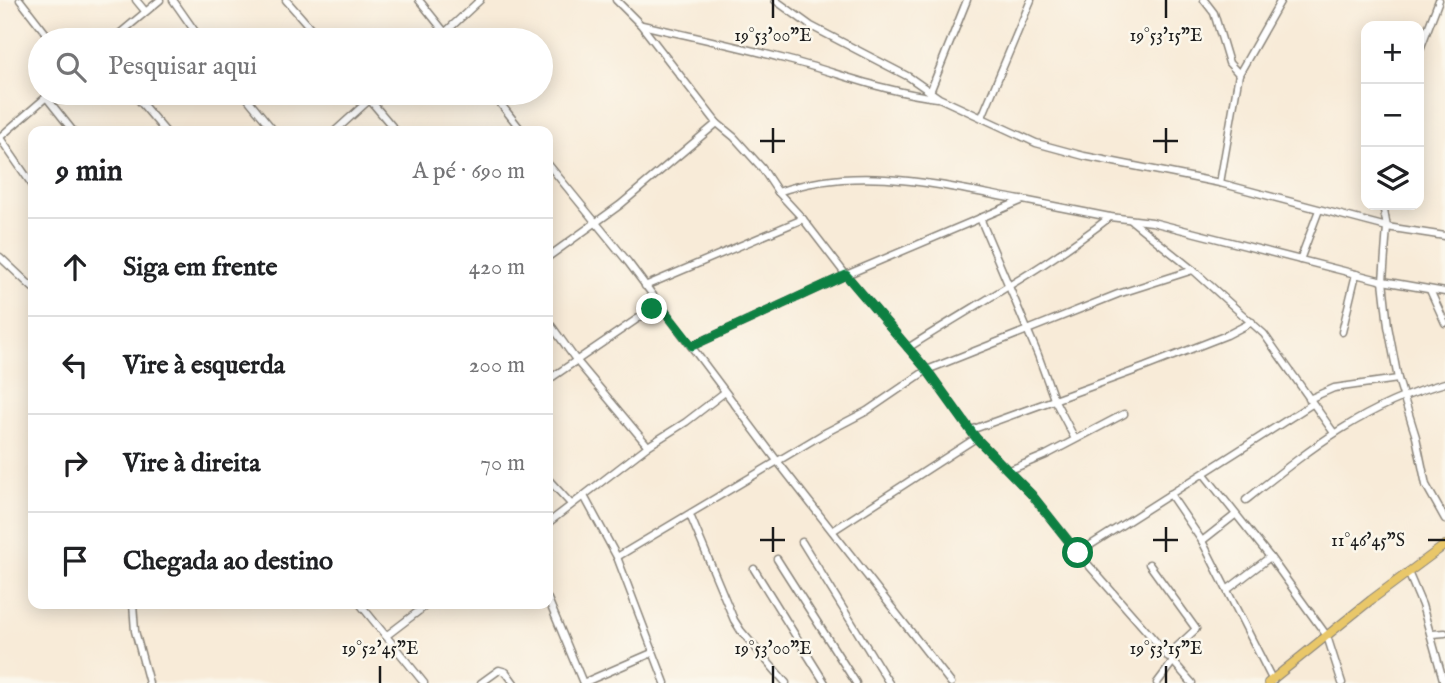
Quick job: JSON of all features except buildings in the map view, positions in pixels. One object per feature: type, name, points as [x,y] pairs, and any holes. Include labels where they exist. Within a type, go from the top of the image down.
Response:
[{"type":"main road","points":[[1271,682],[1445,545]]},
{"type":"street","points":[[20,0],[42,28]]},
{"type":"street","points":[[136,0],[145,11]]},
{"type":"street","points":[[126,28],[160,0]]},
{"type":"street","points":[[173,0],[193,28]]},
{"type":"street","points":[[286,0],[310,28]]},
{"type":"street","points":[[419,0],[442,28]]},
{"type":"street","points":[[449,28],[480,0]]},
{"type":"street","points":[[616,0],[641,25],[718,123],[762,168],[778,192],[927,370],[976,438],[1010,470],[1078,553],[1192,683]]},
{"type":"street","points":[[775,0],[811,26],[909,77],[939,98],[1036,143],[1084,156],[1220,183],[1387,227],[1445,236]]},
{"type":"street","points":[[930,92],[967,0]]},
{"type":"street","points":[[982,117],[1031,0]]},
{"type":"street","points":[[1204,0],[1214,13],[1229,63],[1240,74]]},
{"type":"street","points":[[1220,183],[1240,74],[1281,0]]},
{"type":"street","points":[[1424,38],[1438,0]]},
{"type":"street","points":[[641,25],[786,59],[877,87],[910,95],[939,98]]},
{"type":"street","points":[[28,179],[0,138],[38,105]]},
{"type":"street","points":[[56,105],[71,126]]},
{"type":"street","points":[[143,105],[161,126]]},
{"type":"street","points":[[253,105],[270,126]]},
{"type":"street","points":[[340,126],[363,105]]},
{"type":"street","points":[[374,105],[392,126]]},
{"type":"street","points":[[501,105],[517,126]]},
{"type":"street","points":[[553,253],[654,178],[718,123]]},
{"type":"street","points":[[553,170],[628,262],[778,462],[834,530],[951,683]]},
{"type":"street","points":[[778,192],[824,181],[894,178],[966,188],[1196,232],[1384,281],[1445,292]]},
{"type":"street","points":[[692,346],[846,275],[1023,200]]},
{"type":"street","points":[[1300,260],[1320,210]]},
{"type":"street","points":[[1384,210],[1387,227],[1384,281],[1388,326],[1398,379],[1416,437],[1426,485],[1445,519]]},
{"type":"street","points":[[908,348],[1064,252],[1110,217]]},
{"type":"street","points":[[980,218],[1010,285],[1054,400],[1075,439]]},
{"type":"street","points":[[645,286],[803,219]]},
{"type":"street","points":[[1131,219],[1264,334],[1334,433]]},
{"type":"street","points":[[0,257],[28,283]]},
{"type":"street","points":[[617,557],[867,411],[927,370],[1118,294],[1193,270]]},
{"type":"street","points":[[1342,332],[1356,274]]},
{"type":"street","points":[[1430,290],[1445,323]]},
{"type":"street","points":[[553,376],[659,304]]},
{"type":"street","points":[[971,430],[1227,335],[1252,322]]},
{"type":"street","points":[[553,328],[576,360],[648,446]]},
{"type":"street","points":[[1078,553],[1334,388],[1398,379]]},
{"type":"street","points":[[1246,500],[1334,433],[1402,396],[1445,383]]},
{"type":"street","points":[[553,519],[648,446],[686,422],[725,392]]},
{"type":"street","points":[[1010,470],[1046,455],[1124,414]]},
{"type":"street","points":[[834,530],[976,438]]},
{"type":"street","points":[[1204,474],[1270,557],[1327,636],[1342,683]]},
{"type":"street","points":[[553,484],[571,504]]},
{"type":"street","points":[[1170,494],[1202,541],[1271,682]]},
{"type":"street","points":[[584,496],[617,557],[665,683]]},
{"type":"street","points":[[690,515],[734,620],[786,683]]},
{"type":"street","points":[[1202,541],[1236,515]]},
{"type":"street","points":[[802,542],[889,683]]},
{"type":"street","points":[[1227,590],[1270,557]]},
{"type":"street","points":[[777,559],[856,683]]},
{"type":"street","points":[[1149,564],[1196,629],[1167,656]]},
{"type":"street","points":[[754,569],[825,683]]},
{"type":"street","points":[[1408,572],[1432,634],[1444,683]]},
{"type":"street","points":[[133,609],[135,631],[149,683]]},
{"type":"street","points":[[364,609],[424,683]]},
{"type":"street","points":[[386,636],[421,609]]},
{"type":"street","points":[[552,609],[583,683],[652,653]]},
{"type":"street","points":[[1432,634],[1445,633]]},
{"type":"street","points":[[1157,683],[1172,663]]},
{"type":"street","points":[[481,683],[499,670],[506,673],[514,683]]},
{"type":"route","points":[[652,309],[659,304],[692,346],[846,275],[927,370],[976,438],[1010,470],[1078,553]]}]
